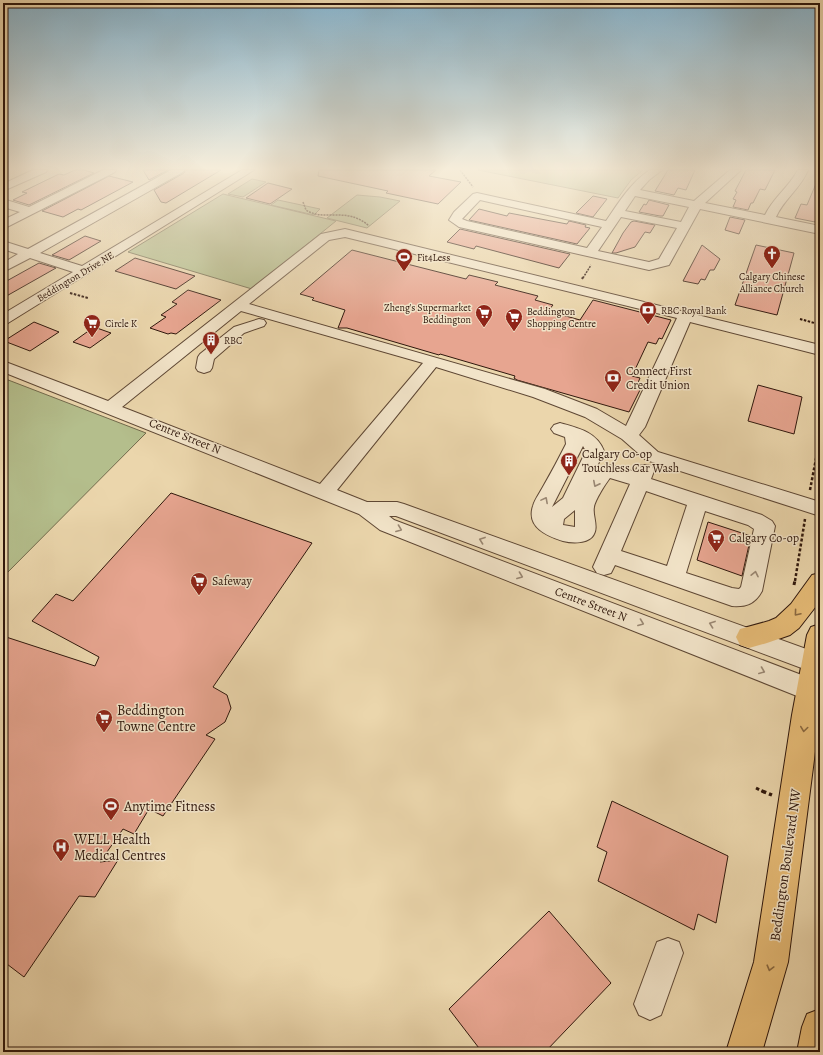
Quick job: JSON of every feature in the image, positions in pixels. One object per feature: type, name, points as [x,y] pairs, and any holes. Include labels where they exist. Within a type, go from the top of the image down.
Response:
[{"type":"main road","points":[[749,637],[785,625],[795,616],[820,582]]},
{"type":"main road","name":"Beddington Boulevard NW","points":[[744,1052],[771,962],[816,677],[820,635]]},
{"type":"main road","points":[[815,1052],[820,1027]]},
{"type":"street","points":[[3,225],[14,219]]},
{"type":"street","points":[[3,268],[91,219]]},
{"type":"street","name":"Beddington Drive NE","points":[[3,320],[169,219]]},
{"type":"street","points":[[455,219],[463,224],[649,266],[664,262],[688,219]]},
{"type":"street","points":[[583,219],[609,225]]},
{"type":"street","points":[[590,253],[613,219]]},
{"type":"street","points":[[652,219],[684,226]]},
{"type":"street","points":[[770,219],[820,230]]},
{"type":"street","points":[[111,407],[325,237],[345,233],[820,350]]},
{"type":"street","points":[[3,245],[84,271]]},
{"type":"street","points":[[240,306],[539,393],[591,413],[628,435],[652,456],[814,507]]},
{"type":"street","points":[[628,435],[636,427],[685,316]]},
{"type":"street","points":[[204,368],[206,357],[212,352],[239,330],[259,323]]},
{"type":"street","points":[[324,492],[433,361]]},
{"type":"street","name":"Centre Street N","points":[[3,366],[111,407],[366,509],[387,525],[816,677]]},
{"type":"street","points":[[566,432],[588,440],[594,446],[595,451],[570,503],[555,515],[552,524],[556,531],[570,535],[579,535],[585,531],[586,522],[584,508],[599,478],[605,472],[610,471],[755,520],[765,526],[751,591],[743,598],[732,597],[609,555]]},
{"type":"street","points":[[598,582],[652,456]]},
{"type":"street","points":[[683,581],[698,502]]},
{"type":"street","name":"Centre Street N","points":[[366,509],[397,509],[749,637],[816,677]]},
{"type":"street","points":[[650,1004],[668,953]]},
{"type":"path","points":[[356,219],[366,223],[374,234],[370,240]]},
{"type":"path","points":[[577,290],[596,257],[590,253]]},
{"type":"path","points":[[68,292],[88,298]]},
{"type":"path","points":[[800,319],[818,324],[820,326]]},
{"type":"path","points":[[793,589],[814,507],[820,438]]},
{"type":"green space","points":[[182,219],[329,219],[336,221],[252,289],[128,252]]},
{"type":"green space","points":[[332,219],[378,219],[367,228]]},
{"type":"green space","points":[[3,378],[146,433],[3,577]]},
{"type":"building","points":[[542,219],[567,224],[569,221],[586,225],[585,227],[590,228],[577,244],[469,220]]},
{"type":"building","points":[[729,219],[745,220],[739,234],[725,230]]},
{"type":"building","points":[[801,219],[816,219],[815,222]]},
{"type":"building","points":[[634,221],[655,225],[650,233],[645,232],[635,247],[612,253],[623,233],[631,222]]},
{"type":"building","points":[[460,229],[570,254],[559,268],[476,246],[474,249],[447,242]]},
{"type":"building","points":[[85,236],[101,241],[69,260],[52,255]]},
{"type":"building","points":[[702,245],[720,259],[714,270],[710,270],[705,280],[701,279],[698,284],[683,281]]},
{"type":"building","name":"Calgary Chinese Alliance Church","points":[[756,245],[794,253],[777,315],[735,305]]},
{"type":"building","name":"Beddington Shopping Centre","points":[[352,250],[466,279],[469,275],[498,282],[495,285],[538,296],[535,300],[553,305],[548,311],[580,320],[593,300],[671,320],[662,339],[659,338],[656,344],[648,342],[632,376],[640,378],[637,385],[642,386],[629,412],[517,380],[514,378],[515,376],[440,354],[439,355],[347,328],[338,328],[345,310],[312,300],[314,298],[300,294]]},
{"type":"building","points":[[135,258],[195,276],[176,289],[115,271]]},
{"type":"building","points":[[39,263],[56,268],[3,298],[3,283]]},
{"type":"building","points":[[188,290],[221,300],[176,334],[168,334],[150,328],[166,317],[161,315],[177,304],[172,302]]},
{"type":"building","points":[[34,322],[59,332],[30,351],[4,341]]},
{"type":"building","name":"Circle K","points":[[94,327],[111,333],[90,348],[73,342]]},
{"type":"building","points":[[758,385],[802,397],[794,434],[748,421]]},
{"type":"building","name":"Beddington Towne Centre","points":[[171,493],[312,543],[213,687],[227,695],[231,708],[225,722],[206,735],[215,739],[163,816],[149,809],[134,834],[123,829],[100,862],[118,860],[95,897],[79,896],[24,977],[3,961],[3,636],[95,666],[99,657],[32,621],[56,594],[73,601]]},
{"type":"building","points":[[708,522],[751,536],[742,576],[697,560]]},
{"type":"building","points":[[612,801],[728,856],[716,923],[698,914],[694,930],[598,881],[607,852],[597,847]]},
{"type":"building","points":[[549,911],[611,983],[545,1052],[482,1052],[449,1009]]},
{"type":"place","name":"Calgary Chinese Alliance Church","points":[[772,269]]},
{"type":"place","name":"Fit4Less","points":[[404,272]]},
{"type":"place","name":"RBC Royal Bank","points":[[648,325]]},
{"type":"place","name":"Zheng's Supermarket Beddington","points":[[484,328]]},
{"type":"place","name":"Beddington Shopping Centre","points":[[514,332]]},
{"type":"place","name":"Circle K","points":[[92,338]]},
{"type":"place","name":"RBC","points":[[211,355]]},
{"type":"place","name":"Connect First Credit Union","points":[[613,393]]},
{"type":"place","name":"Calgary Co-op Touchless Car Wash","points":[[569,476]]},
{"type":"place","name":"Calgary Co-op","points":[[716,553]]},
{"type":"place","name":"Safeway","points":[[199,596]]},
{"type":"place","name":"Beddington Towne Centre","points":[[104,733]]},
{"type":"place","name":"Anytime Fitness","points":[[111,821]]},
{"type":"place","name":"WELL Health Medical Centres","points":[[61,862]]}]
